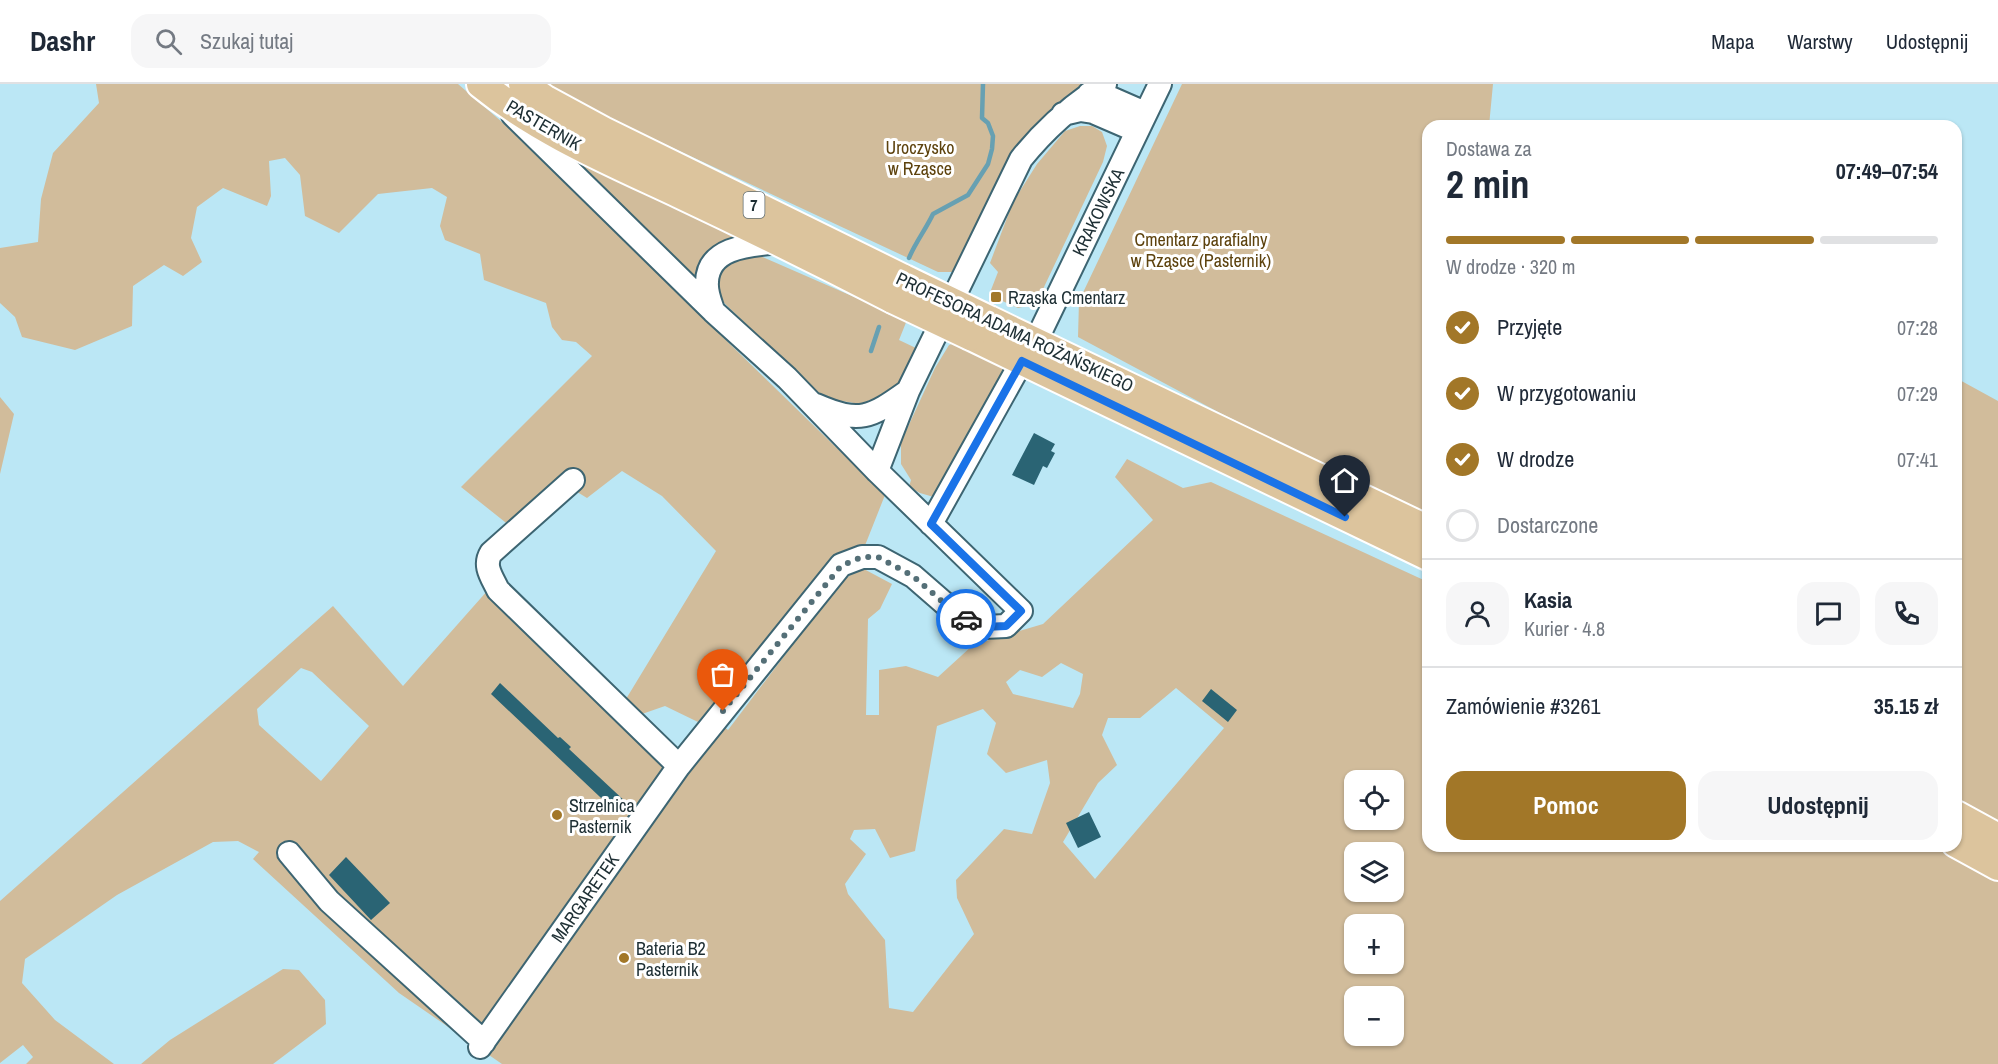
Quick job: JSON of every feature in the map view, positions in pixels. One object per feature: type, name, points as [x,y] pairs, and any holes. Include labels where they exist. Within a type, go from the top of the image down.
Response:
[{"type":"main road","name":"PASTERNIK","points":[[523,84],[544,99],[603,131]]},
{"type":"main road","name":"PASTERNIK","points":[[490,91],[563,138],[610,161]]},
{"type":"main road","name":"PROFESORA ADAMA ROŻAŃSKIEGO","points":[[603,131],[899,289],[1029,351],[1422,527]]},
{"type":"main road","name":"PROFESORA ADAMA ROŻAŃSKIEGO","points":[[610,161],[782,242],[899,289]]},
{"type":"main road","name":"PROFESORA ADAMA ROŻAŃSKIEGO","points":[[1029,351],[1422,553]]},
{"type":"main road","points":[[1962,818],[1998,838]]},
{"type":"main road","points":[[1962,846],[1998,867]]},
{"type":"street","name":"KRAKOWSKA","points":[[931,524],[1029,351],[1160,84]]},
{"type":"street","points":[[877,471],[908,391],[1015,171],[1040,136],[1097,89],[1141,122]]},
{"type":"street","name":"MARGARETEK","points":[[289,853],[329,901],[482,1045],[679,766],[841,566],[862,557],[878,557],[913,576],[959,616],[984,627],[1006,626],[1021,611],[877,471],[810,402],[713,312],[679,276],[521,125],[490,91]]},
{"type":"street","points":[[1064,114],[1080,110],[1141,122]]},
{"type":"street","points":[[713,312],[707,283],[710,267],[716,260],[738,247],[782,242]]},
{"type":"street","points":[[810,402],[841,416],[857,417],[882,410],[908,391]]},
{"type":"street","points":[[573,480],[491,553],[487,565],[490,575],[498,590],[679,766]]},
{"type":"green space","points":[[96,84],[458,84],[502,122],[885,495],[864,548],[829,564],[698,722],[665,706],[642,714],[626,699],[716,551],[662,496],[622,471],[587,498],[561,482],[510,526],[461,487],[592,356],[576,342],[562,340],[552,327],[546,303],[484,280],[480,254],[445,240],[440,226],[447,197],[432,188],[378,194],[339,233],[305,216],[300,175],[285,158],[269,161],[271,196],[267,206],[223,188],[197,207],[191,238],[202,262],[183,276],[164,265],[133,286],[132,326],[75,350],[22,337],[15,317],[0,303],[0,248],[38,242],[41,199],[53,153],[99,103]]},
{"type":"green space","name":"Uroczysko w Rząsce","points":[[546,84],[1090,84],[1064,101],[1025,136],[996,182],[956,272],[938,272],[596,112]]},
{"type":"green space","name":"Cmentarz parafialny w Rząsce (Pasternik)","points":[[1182,84],[1493,84],[1490,120],[1422,120],[1422,513],[1220,413],[1078,337],[1079,301]]},
{"type":"green space","points":[[1080,126],[1092,126],[1102,132],[1107,146],[1103,162],[1036,304],[1018,308],[989,295],[998,272],[990,263],[1013,202],[1037,164],[1065,131]]},
{"type":"green space","points":[[563,152],[736,236],[716,248],[697,281]]},
{"type":"green space","points":[[734,256],[760,256],[907,320],[899,340],[918,349],[894,391],[860,404],[823,398],[720,299],[718,274]]},
{"type":"green space","points":[[954,343],[1008,366],[937,498],[909,487],[911,480],[901,464],[901,442],[935,368],[949,345]]},
{"type":"green space","points":[[1962,381],[1998,401],[1998,825],[1962,804]]},
{"type":"green space","points":[[0,397],[14,414],[0,474]]},
{"type":"green space","points":[[1127,459],[1183,488],[1211,482],[1422,579],[1422,852],[1952,852],[1998,877],[1998,1064],[502,1064],[399,993],[253,859],[259,852],[238,841],[213,842],[117,895],[25,959],[22,983],[55,1020],[114,1064],[26,1064],[33,1057],[23,1045],[0,1063],[0,901],[333,606],[403,686],[488,590],[665,761],[723,726],[728,730],[841,581],[862,568],[892,584],[880,609],[868,619],[866,715],[879,715],[879,670],[906,666],[938,677],[973,645],[1043,624],[1153,520],[1115,477]],"holes":[[[1061,663],[1083,674],[1080,694],[1073,708],[1013,694],[1006,682],[1020,670],[1042,677]],[[301,668],[312,672],[369,726],[321,781],[259,725],[257,709]],[[1176,688],[1224,728],[1095,879],[1063,842],[1098,783],[1117,765],[1102,735],[1108,718],[1140,718]],[[983,709],[996,723],[987,754],[1006,773],[1047,760],[1050,783],[1032,834],[1004,829],[956,880],[957,898],[974,934],[913,1012],[889,1008],[885,940],[848,894],[845,884],[866,854],[850,839],[854,830],[875,829],[890,858],[915,851],[937,726]]]},
{"type":"green space","points":[[283,969],[299,970],[325,1000],[326,1024],[273,1064],[141,1064],[170,1040]]},
{"type":"building","points":[[1034,433],[1055,444],[1051,451],[1055,453],[1047,468],[1043,466],[1034,485],[1012,475]]},
{"type":"building","points":[[500,683],[558,738],[560,737],[571,747],[569,749],[628,804],[618,814],[491,694]]},
{"type":"building","points":[[1211,689],[1237,710],[1228,722],[1202,701]]},
{"type":"building","points":[[1089,812],[1101,837],[1078,848],[1066,823]]},
{"type":"building","points":[[346,857],[390,903],[371,920],[329,875]]},
{"type":"waterway","points":[[909,258],[933,214],[968,195],[988,164],[993,136],[988,123],[982,118],[983,84]]},
{"type":"waterway","points":[[871,351],[879,327]]},
{"type":"way so far","points":[[723,711],[841,566],[862,557],[878,557],[913,576],[959,616],[966,619]]},
{"type":"place","name":"Rząska Cmentarz","points":[[996,297]]},
{"type":"place","name":"Strzelnica Pasternik","points":[[557,815]]},
{"type":"place","name":"Bateria B2 Pasternik","points":[[624,958]]},
{"type":"route","points":[[966,619],[984,627],[1006,626],[1021,611],[931,524],[1022,361],[1345,517]]}]
